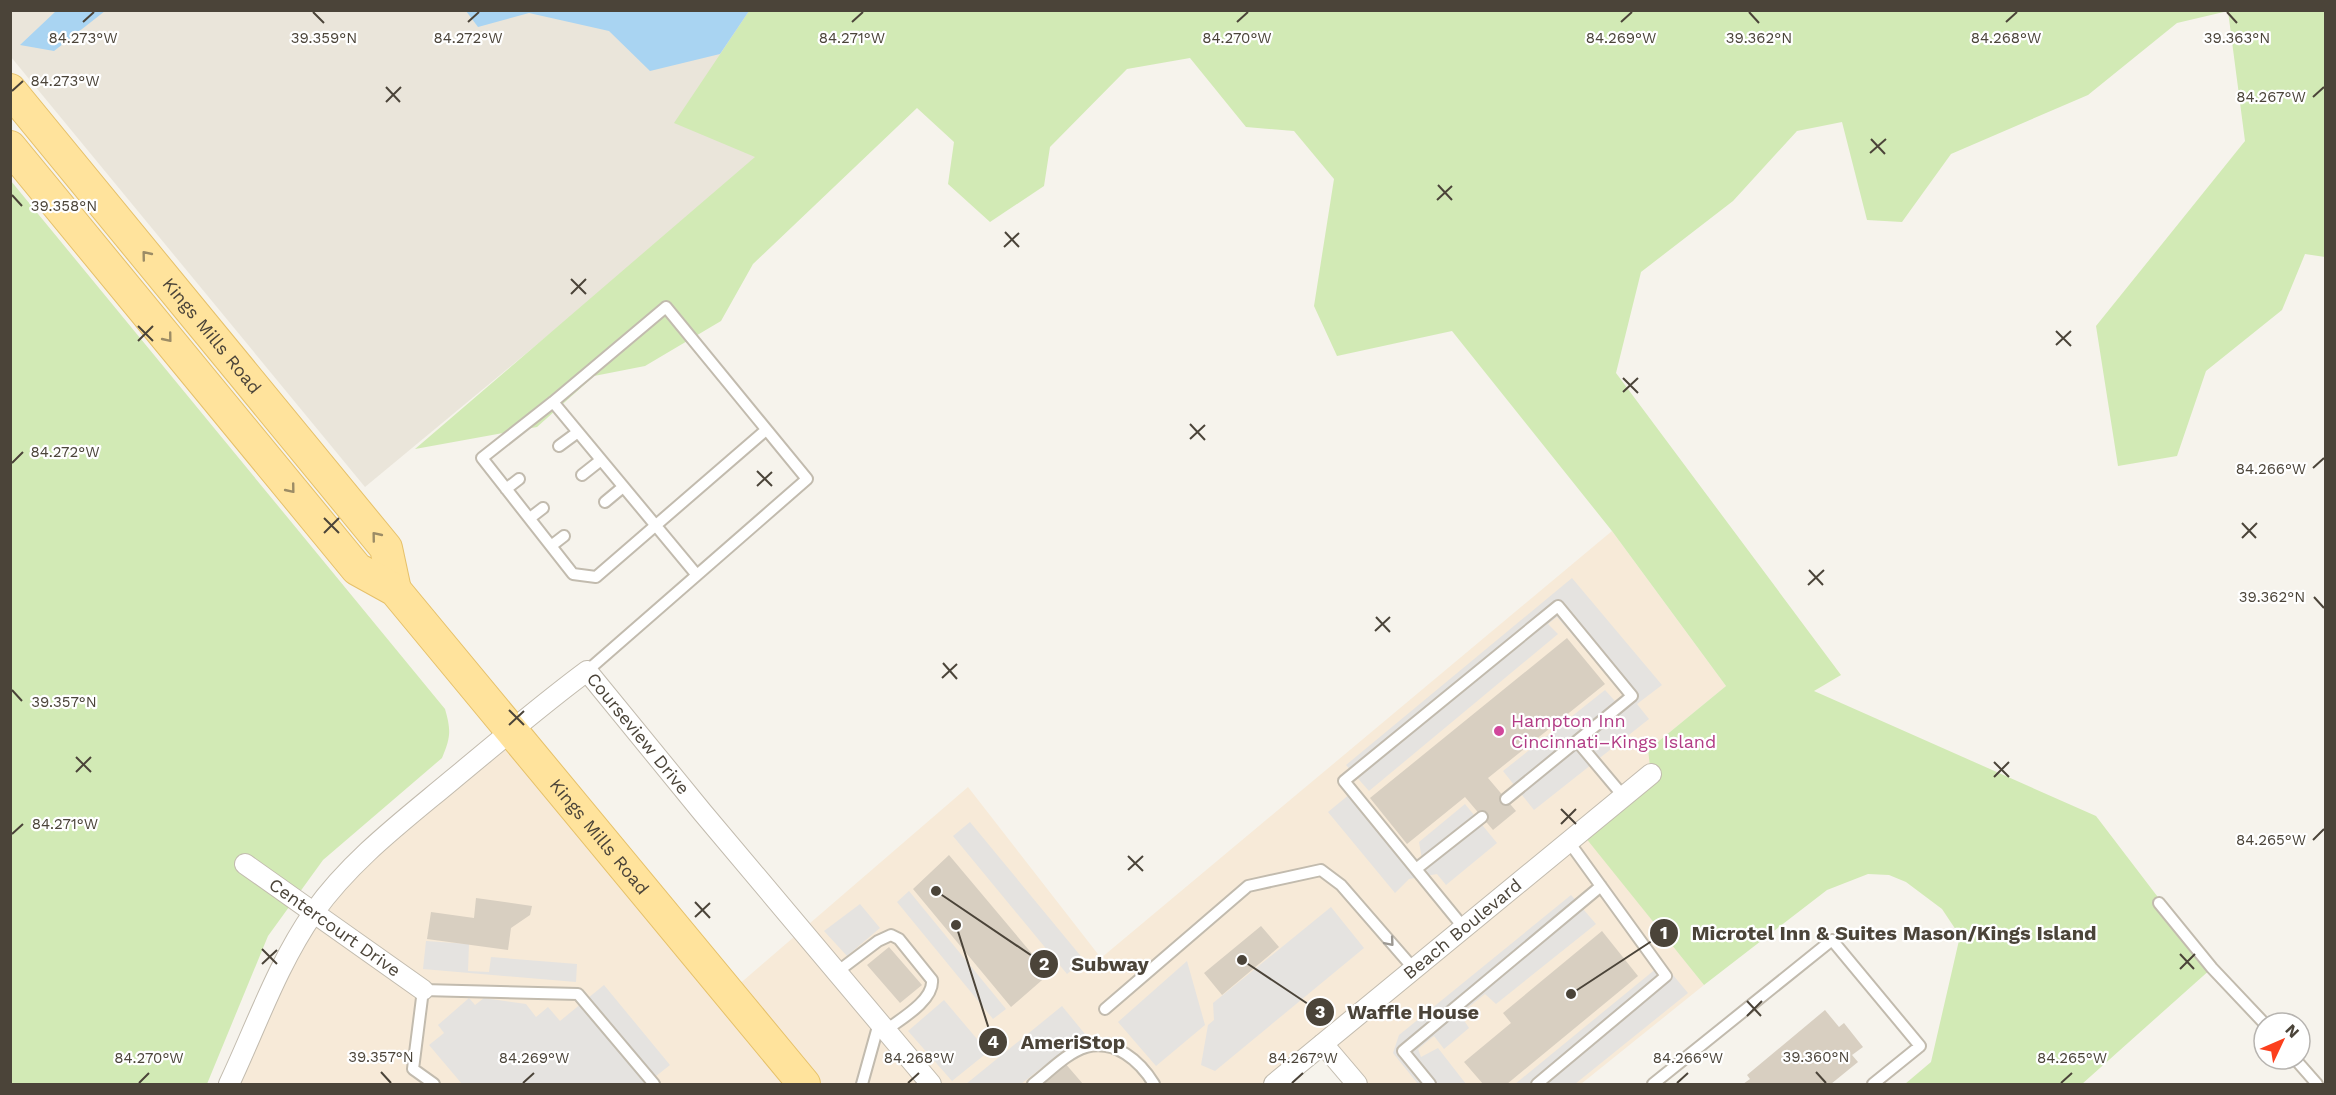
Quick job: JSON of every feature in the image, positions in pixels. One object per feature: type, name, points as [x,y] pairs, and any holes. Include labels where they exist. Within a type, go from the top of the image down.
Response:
[{"type":"main road","name":"Kings Mills Road","points":[[10,90],[386,548],[395,590]]},
{"type":"main road","name":"Kings Mills Road","points":[[10,147],[357,569],[395,590],[804,1084]]},
{"type":"street","name":"Courseview Drive","points":[[229,1084],[285,959],[313,913],[347,871],[393,829],[587,671],[931,1084]]},
{"type":"street","name":"Beach Boulevard","points":[[1274,1084],[1651,774]]},
{"type":"street","name":"Centercourt Drive","points":[[245,864],[423,990]]},
{"type":"street","points":[[1323,1044],[1357,1084]]},
{"type":"lane","points":[[587,671],[807,479],[666,307],[482,458],[573,574],[596,577],[766,430]]},
{"type":"lane","points":[[553,402],[696,574]]},
{"type":"lane","points":[[559,446],[578,432]]},
{"type":"lane","points":[[582,475],[601,460]]},
{"type":"lane","points":[[506,489],[519,479]]},
{"type":"lane","points":[[605,502],[623,487]]},
{"type":"lane","points":[[530,518],[543,508]]},
{"type":"lane","points":[[551,546],[564,536]]},
{"type":"lane","points":[[1464,928],[1344,781],[1558,606],[1632,696],[1506,799]]},
{"type":"lane","points":[[1577,741],[1624,797]]},
{"type":"lane","points":[[1416,869],[1482,817]]},
{"type":"lane","points":[[1537,1084],[1666,976],[1569,842]]},
{"type":"lane","points":[[1106,1010],[1248,886],[1321,870],[1341,885],[1414,969]]},
{"type":"lane","points":[[1430,1084],[1403,1051],[1601,886]]},
{"type":"lane","points":[[2159,903],[2212,968],[2253,1011]]},
{"type":"lane","points":[[837,972],[878,941],[891,935],[899,939],[932,980],[933,988],[928,997],[882,1027],[862,1084]]},
{"type":"lane","points":[[1653,1084],[1832,940],[1920,1046],[1873,1084]]},
{"type":"lane","points":[[434,1084],[413,1069],[423,990],[578,994],[654,1084]]},
{"type":"lane","points":[[1033,1084],[1069,1055],[1086,1047],[1104,1046],[1115,1048],[1131,1056],[1154,1084]]},
{"type":"lane","points":[[2306,1071],[2317,1084]]},
{"type":"shaded area","points":[[10,11],[939,11],[365,487],[11,57]]},
{"type":"shaded area","points":[[1612,531],[1726,686],[1648,750],[1651,774],[1582,832],[1704,985],[1581,1084],[1357,1084],[1323,1044],[1274,1084],[229,1084],[313,913],[512,731],[729,993],[968,787],[1101,958]]},
{"type":"shaded area","points":[[1572,578],[1662,685],[1637,704],[1649,719],[1534,810],[1503,771],[1605,690],[1615,701],[1624,694],[1557,617],[1548,624],[1558,634],[1369,791],[1346,765]]},
{"type":"shaded area","points":[[1356,789],[1412,858],[1422,859],[1419,842],[1465,804],[1497,843],[1446,885],[1437,874],[1409,879],[1395,893],[1328,812]]},
{"type":"shaded area","points":[[970,822],[1084,960],[1067,974],[953,836]]},
{"type":"shaded area","points":[[909,891],[1006,1009],[993,1019],[897,902]]},
{"type":"shaded area","points":[[1571,895],[1596,924],[1496,1004],[1485,994],[1460,1014],[1469,1028],[1444,1049],[1434,1036],[1418,1049],[1421,1057],[1438,1048],[1466,1084],[1418,1084],[1393,1053],[1399,1035]]},
{"type":"shaded area","points":[[860,904],[880,928],[847,956],[824,931]]},
{"type":"shaded area","points":[[1331,907],[1364,948],[1215,1071],[1201,1065],[1208,1025],[1214,1020],[1213,1003]]},
{"type":"shaded area","points":[[426,941],[469,944],[468,971],[489,972],[491,957],[577,964],[576,982],[423,969]]},
{"type":"shaded area","points":[[1187,961],[1205,1025],[1156,1066],[1118,1022]]},
{"type":"shaded area","points":[[1663,963],[1688,993],[1575,1084],[1515,1084]]},
{"type":"shaded area","points":[[604,985],[670,1065],[646,1084],[462,1084],[429,1045],[444,1033],[438,1025],[469,998],[475,1005],[484,998],[526,1004],[536,1017],[548,1007],[560,1021]]},
{"type":"shaded area","points":[[944,1000],[988,1052],[952,1081],[908,1031]]},
{"type":"shaded area","points":[[1062,1006],[1085,1034],[1021,1084],[966,1084]]},
{"type":"green space","points":[[749,11],[2228,11],[2177,23],[2088,95],[1951,154],[1902,222],[1867,220],[1842,122],[1797,131],[1733,201],[1641,272],[1616,373],[1841,675],[1814,691],[2096,816],[2212,968],[2082,1084],[1905,1084],[1931,1062],[1960,936],[1942,909],[1906,882],[1889,875],[1868,874],[1827,890],[1704,985],[1581,832],[1651,775],[1648,750],[1726,686],[1612,531],[1452,331],[1337,356],[1314,306],[1334,179],[1294,131],[1246,127],[1190,58],[1127,69],[1050,147],[1044,186],[990,222],[948,184],[954,142],[917,108],[753,264],[721,321],[645,366],[594,376],[537,427],[415,449],[755,157],[674,123]]},
{"type":"green space","points":[[2228,11],[2325,11],[2325,257],[2305,254],[2282,310],[2206,371],[2177,456],[2118,466],[2096,326],[2245,141]]},
{"type":"green space","points":[[11,181],[445,709],[449,734],[442,758],[323,860],[268,936],[207,1084],[11,1084]]},
{"type":"water","points":[[56,11],[105,11],[54,51],[20,45]]},
{"type":"water","points":[[466,11],[749,11],[720,54],[650,71],[609,31],[529,13],[478,27]]},
{"type":"building","name":"Hampton Inn Cincinnati–Kings Island","points":[[1567,638],[1605,684],[1488,778],[1516,811],[1493,830],[1465,797],[1407,844],[1370,798]]},
{"type":"building","points":[[949,855],[1049,974],[1011,1007],[913,889]]},
{"type":"building","points":[[476,898],[532,906],[530,915],[511,928],[508,950],[427,939],[431,912],[474,918]]},
{"type":"building","points":[[1261,926],[1279,947],[1222,995],[1204,973]]},
{"type":"building","points":[[1602,931],[1638,976],[1507,1084],[1483,1084],[1464,1062],[1511,1023],[1503,1013]]},
{"type":"building","points":[[889,947],[922,985],[900,1003],[867,965]]},
{"type":"building","points":[[1825,1010],[1839,1027],[1844,1023],[1863,1047],[1852,1055],[1858,1062],[1831,1084],[1743,1084],[1750,1079],[1747,1075]]},
{"type":"building","points":[[1064,1062],[1083,1084],[1039,1084]]},
{"type":"place","name":"Hampton Inn Cincinnati–Kings Island","points":[[1499,731]]},
{"type":"place","name":"Subway","points":[[936,891]]},
{"type":"place","name":"AmeriStop","points":[[956,925]]},
{"type":"place","name":"Waffle House","points":[[1242,960]]},
{"type":"place","name":"Microtel Inn & Suites Mason/Kings Island","points":[[1571,994]]}]
